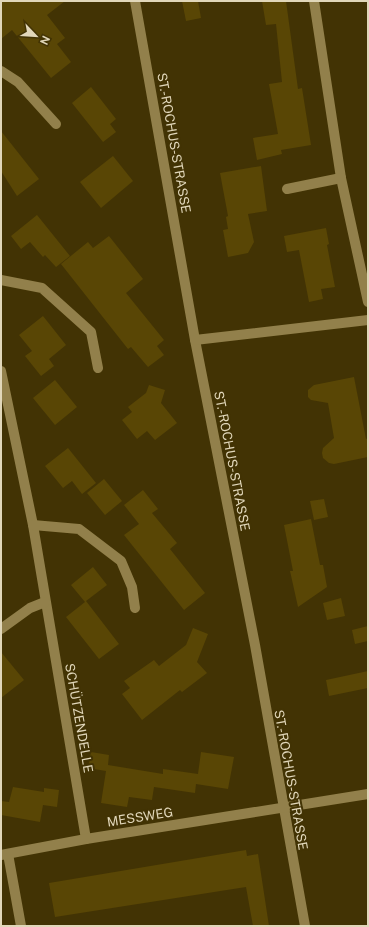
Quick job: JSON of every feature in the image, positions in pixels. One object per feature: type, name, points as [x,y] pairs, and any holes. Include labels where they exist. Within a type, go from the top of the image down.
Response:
[{"type":"street","name":"ST.-ROCHUS-STRASSE","points":[[135,1],[195,340],[255,645],[305,926]]},
{"type":"street","points":[[314,1],[341,178],[368,302]]},
{"type":"street","points":[[1,71],[18,82],[56,124]]},
{"type":"street","points":[[287,189],[341,178]]},
{"type":"street","points":[[1,280],[42,288],[86,327],[91,332],[98,368]]},
{"type":"street","points":[[195,340],[368,320]]},
{"type":"street","name":"SCHÜTZENDELLE","points":[[1,371],[4,403],[33,525],[86,839]]},
{"type":"street","points":[[33,525],[80,529],[121,561],[132,587],[135,608]]},
{"type":"street","points":[[1,629],[30,608],[46,602]]},
{"type":"street","name":"MESSWEG","points":[[4,854],[86,839],[368,794]]},
{"type":"street","points":[[4,854],[21,926]]},
{"type":"building","points":[[1,1],[65,1],[47,15],[65,38],[57,44],[71,62],[51,78],[12,30],[1,39]]},
{"type":"building","points":[[182,1],[198,1],[201,18],[186,21]]},
{"type":"building","points":[[262,1],[286,1],[298,89],[302,88],[311,145],[281,150],[282,154],[257,160],[253,138],[278,134],[269,84],[282,82],[276,24],[266,25]]},
{"type":"building","points":[[91,87],[116,119],[110,124],[116,132],[103,142],[72,103]]},
{"type":"building","points":[[1,131],[39,179],[17,196],[1,171]]},
{"type":"building","points":[[113,156],[133,181],[101,208],[80,182]]},
{"type":"building","points":[[261,166],[267,211],[248,214],[254,242],[248,253],[228,257],[223,230],[228,229],[226,217],[228,216],[220,173]]},
{"type":"building","points":[[37,215],[70,256],[56,267],[45,255],[43,257],[30,242],[21,249],[11,236]]},
{"type":"building","points":[[326,228],[329,244],[327,245],[335,287],[321,289],[323,299],[309,302],[299,250],[287,252],[284,236]]},
{"type":"building","points":[[109,236],[143,279],[126,293],[164,340],[157,346],[164,355],[148,367],[131,347],[128,349],[61,264],[88,242],[93,248]]},
{"type":"building","points":[[43,316],[66,345],[49,359],[54,366],[41,376],[25,356],[32,351],[19,335]]},
{"type":"building","points":[[354,377],[366,439],[368,438],[368,457],[334,464],[329,463],[323,458],[322,453],[323,448],[334,438],[328,403],[311,400],[308,397],[308,390],[314,385]]},
{"type":"building","points":[[55,380],[77,407],[55,425],[33,398]]},
{"type":"building","points":[[149,385],[165,390],[161,403],[177,423],[155,440],[147,431],[137,439],[122,420],[132,412],[128,407],[146,393]]},
{"type":"building","points":[[68,448],[96,483],[82,494],[72,481],[63,488],[45,466]]},
{"type":"building","points":[[104,479],[122,501],[105,515],[87,493]]},
{"type":"building","points":[[143,490],[158,509],[152,513],[177,543],[170,549],[205,593],[184,610],[124,535],[139,524],[124,505]]},
{"type":"building","points":[[324,499],[328,517],[314,520],[310,501]]},
{"type":"building","points":[[311,519],[320,565],[323,565],[327,587],[298,607],[290,571],[293,571],[284,525]]},
{"type":"building","points":[[93,567],[107,585],[86,601],[119,644],[99,659],[66,617],[85,602],[71,585]]},
{"type":"building","points":[[341,598],[345,616],[327,620],[323,603]]},
{"type":"building","points":[[368,626],[368,641],[355,644],[352,630]]},
{"type":"building","points":[[193,628],[208,634],[197,662],[207,673],[182,692],[180,690],[142,720],[122,694],[130,688],[124,681],[154,660],[159,666],[186,645]]},
{"type":"building","points":[[1,652],[24,680],[1,698]]},
{"type":"building","points":[[368,671],[368,688],[329,696],[326,680]]},
{"type":"building","points":[[91,752],[109,755],[108,765],[163,774],[163,769],[198,774],[201,752],[234,757],[228,789],[196,784],[195,793],[154,787],[152,800],[129,797],[127,807],[101,803],[106,771],[88,768]]},
{"type":"building","points":[[13,787],[44,792],[44,788],[59,790],[57,807],[43,805],[40,822],[1,815],[1,801],[9,802]]},
{"type":"building","points":[[246,850],[247,856],[258,854],[269,926],[253,926],[246,887],[55,917],[49,883]]}]
